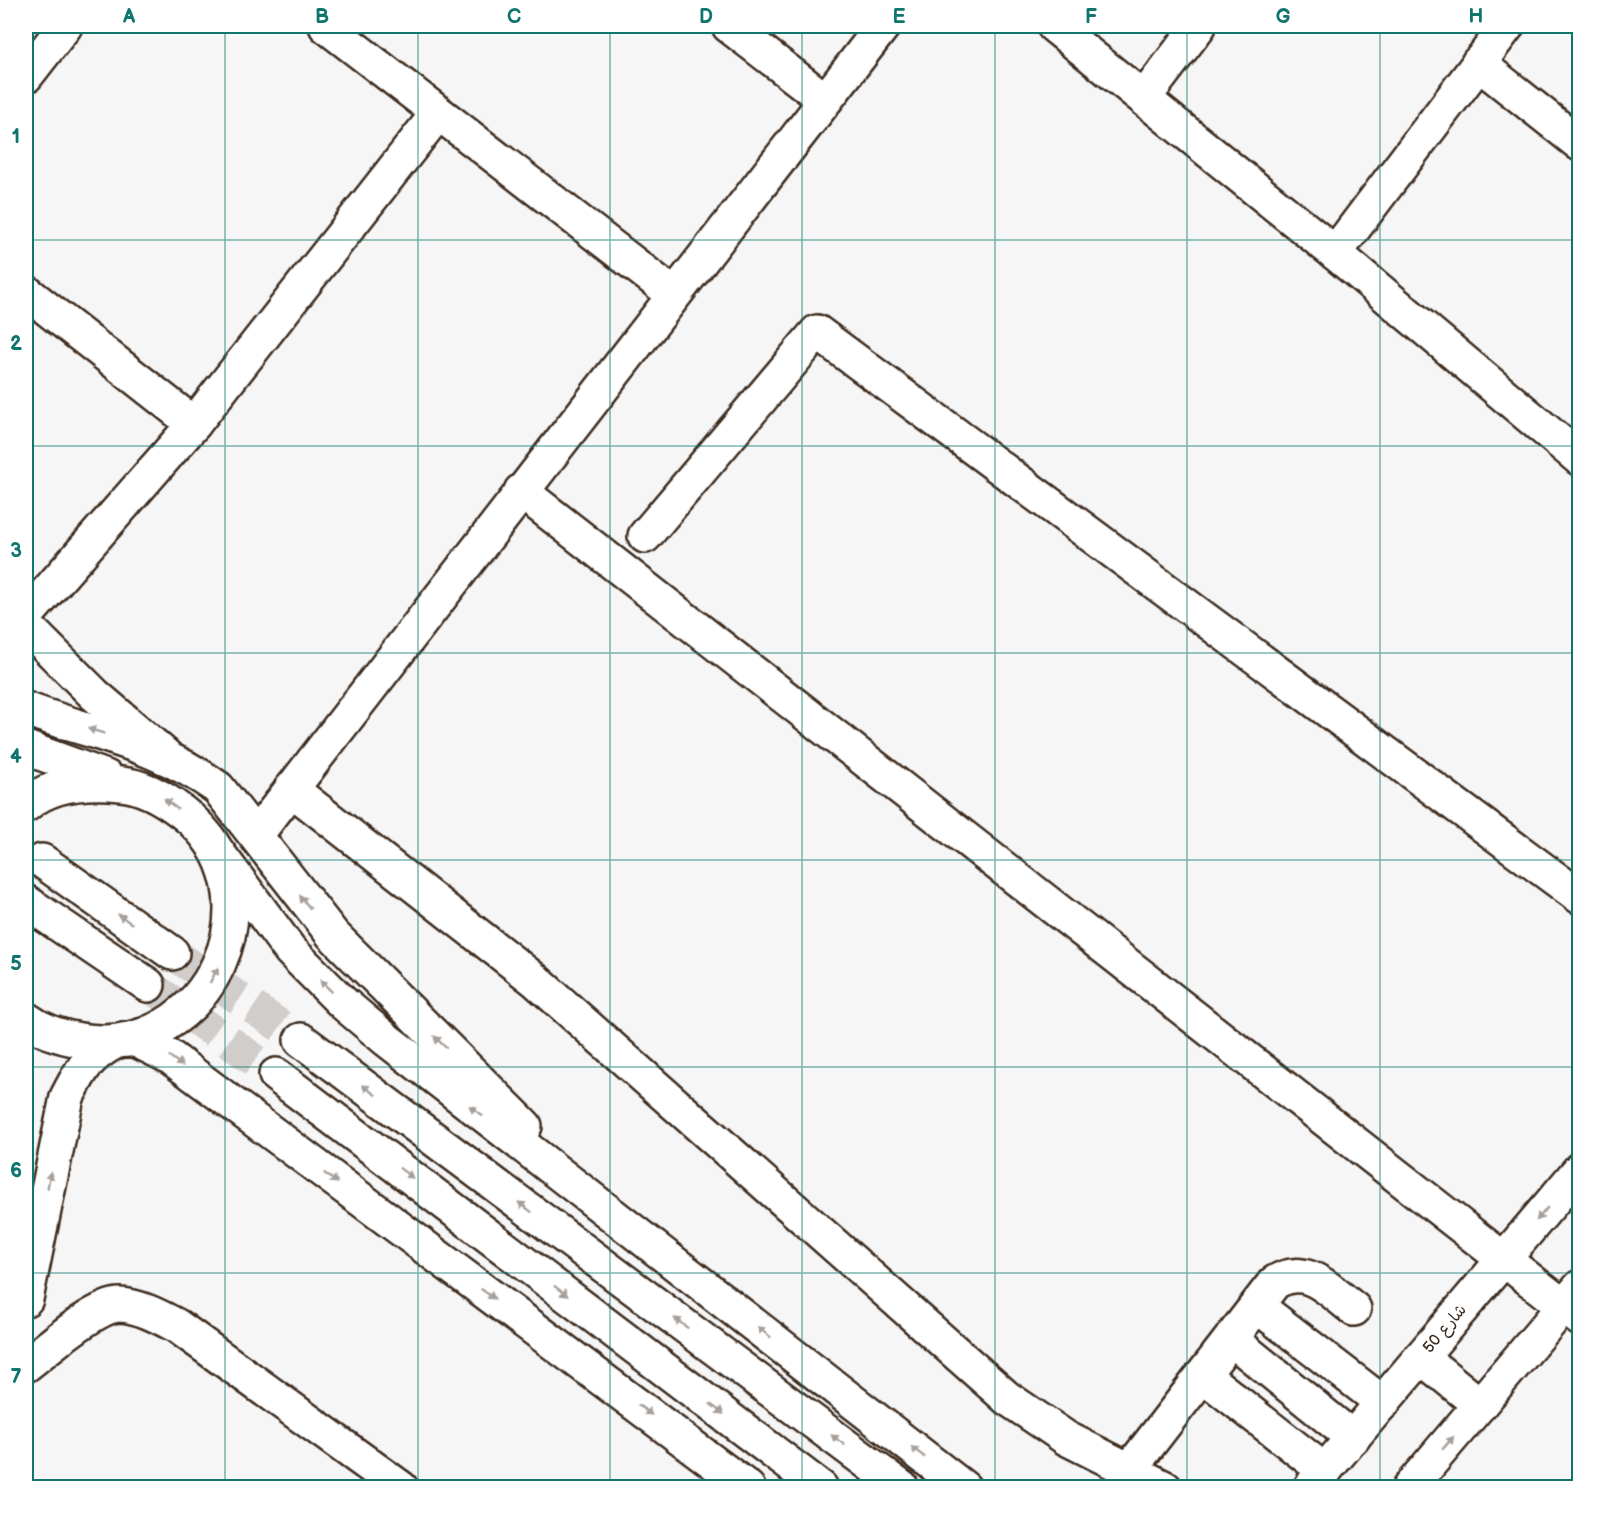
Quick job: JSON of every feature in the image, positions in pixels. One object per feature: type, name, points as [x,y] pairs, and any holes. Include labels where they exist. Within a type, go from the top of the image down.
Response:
[{"type":"street","points":[[26,76],[65,26]]},
{"type":"street","points":[[326,26],[673,294]]},
{"type":"street","points":[[729,26],[825,100]]},
{"type":"street","points":[[256,835],[673,294],[884,26]]},
{"type":"street","points":[[1054,26],[1335,252],[1580,459]]},
{"type":"street","points":[[1144,98],[1199,26]]},
{"type":"street","points":[[1335,252],[1508,26]]},
{"type":"street","points":[[1478,63],[1580,144]]},
{"type":"street","points":[[26,616],[194,424],[438,112]]},
{"type":"street","points":[[26,292],[194,424]]},
{"type":"street","points":[[645,536],[817,332],[1580,897]]},
{"type":"street","points":[[521,491],[1504,1259],[1574,1304],[1480,1405],[1409,1488]]},
{"type":"street","points":[[26,626],[95,695],[165,755]]},
{"type":"street","points":[[26,709],[165,755],[193,770],[218,788],[333,935],[383,987],[585,1184],[666,1256]]},
{"type":"street","points":[[26,748],[163,797],[193,820],[290,950],[344,1003],[431,1076],[964,1488]]},
{"type":"street","points":[[26,805],[60,788],[93,782],[127,784]]},
{"type":"street","points":[[291,789],[535,980],[1006,1398],[1066,1438],[1130,1468],[1165,1488]]},
{"type":"street","points":[[26,1299],[67,1097],[82,1069],[94,1053],[119,1041],[152,1032],[176,1018],[196,1001],[212,979],[224,955],[230,929],[231,902],[226,875],[216,850]]},
{"type":"street","points":[[42,861],[172,953]]},
{"type":"street","points":[[26,902],[148,985]]},
{"type":"street","points":[[26,1019],[60,1037],[96,1043],[119,1041],[144,1043],[170,1057],[748,1488]]},
{"type":"street","points":[[301,1040],[902,1488]]},
{"type":"street","points":[[276,1075],[821,1488]]},
{"type":"street","name":"شارع 50","points":[[1318,1479],[1580,1169]]},
{"type":"street","points":[[1130,1468],[1204,1376],[1274,1283],[1283,1277],[1304,1274],[1313,1277],[1354,1309]]},
{"type":"street","points":[[26,1365],[96,1311],[119,1305],[150,1312],[177,1326],[401,1488]]},
{"type":"street","points":[[1257,1306],[1383,1403]]},
{"type":"street","points":[[1231,1340],[1353,1437]]},
{"type":"street","points":[[1421,1358],[1480,1405]]},
{"type":"street","points":[[1204,1376],[1318,1479]]},
{"type":"tunnel","points":[[172,953],[301,1040]]},
{"type":"tunnel","points":[[148,985],[276,1075]]}]
